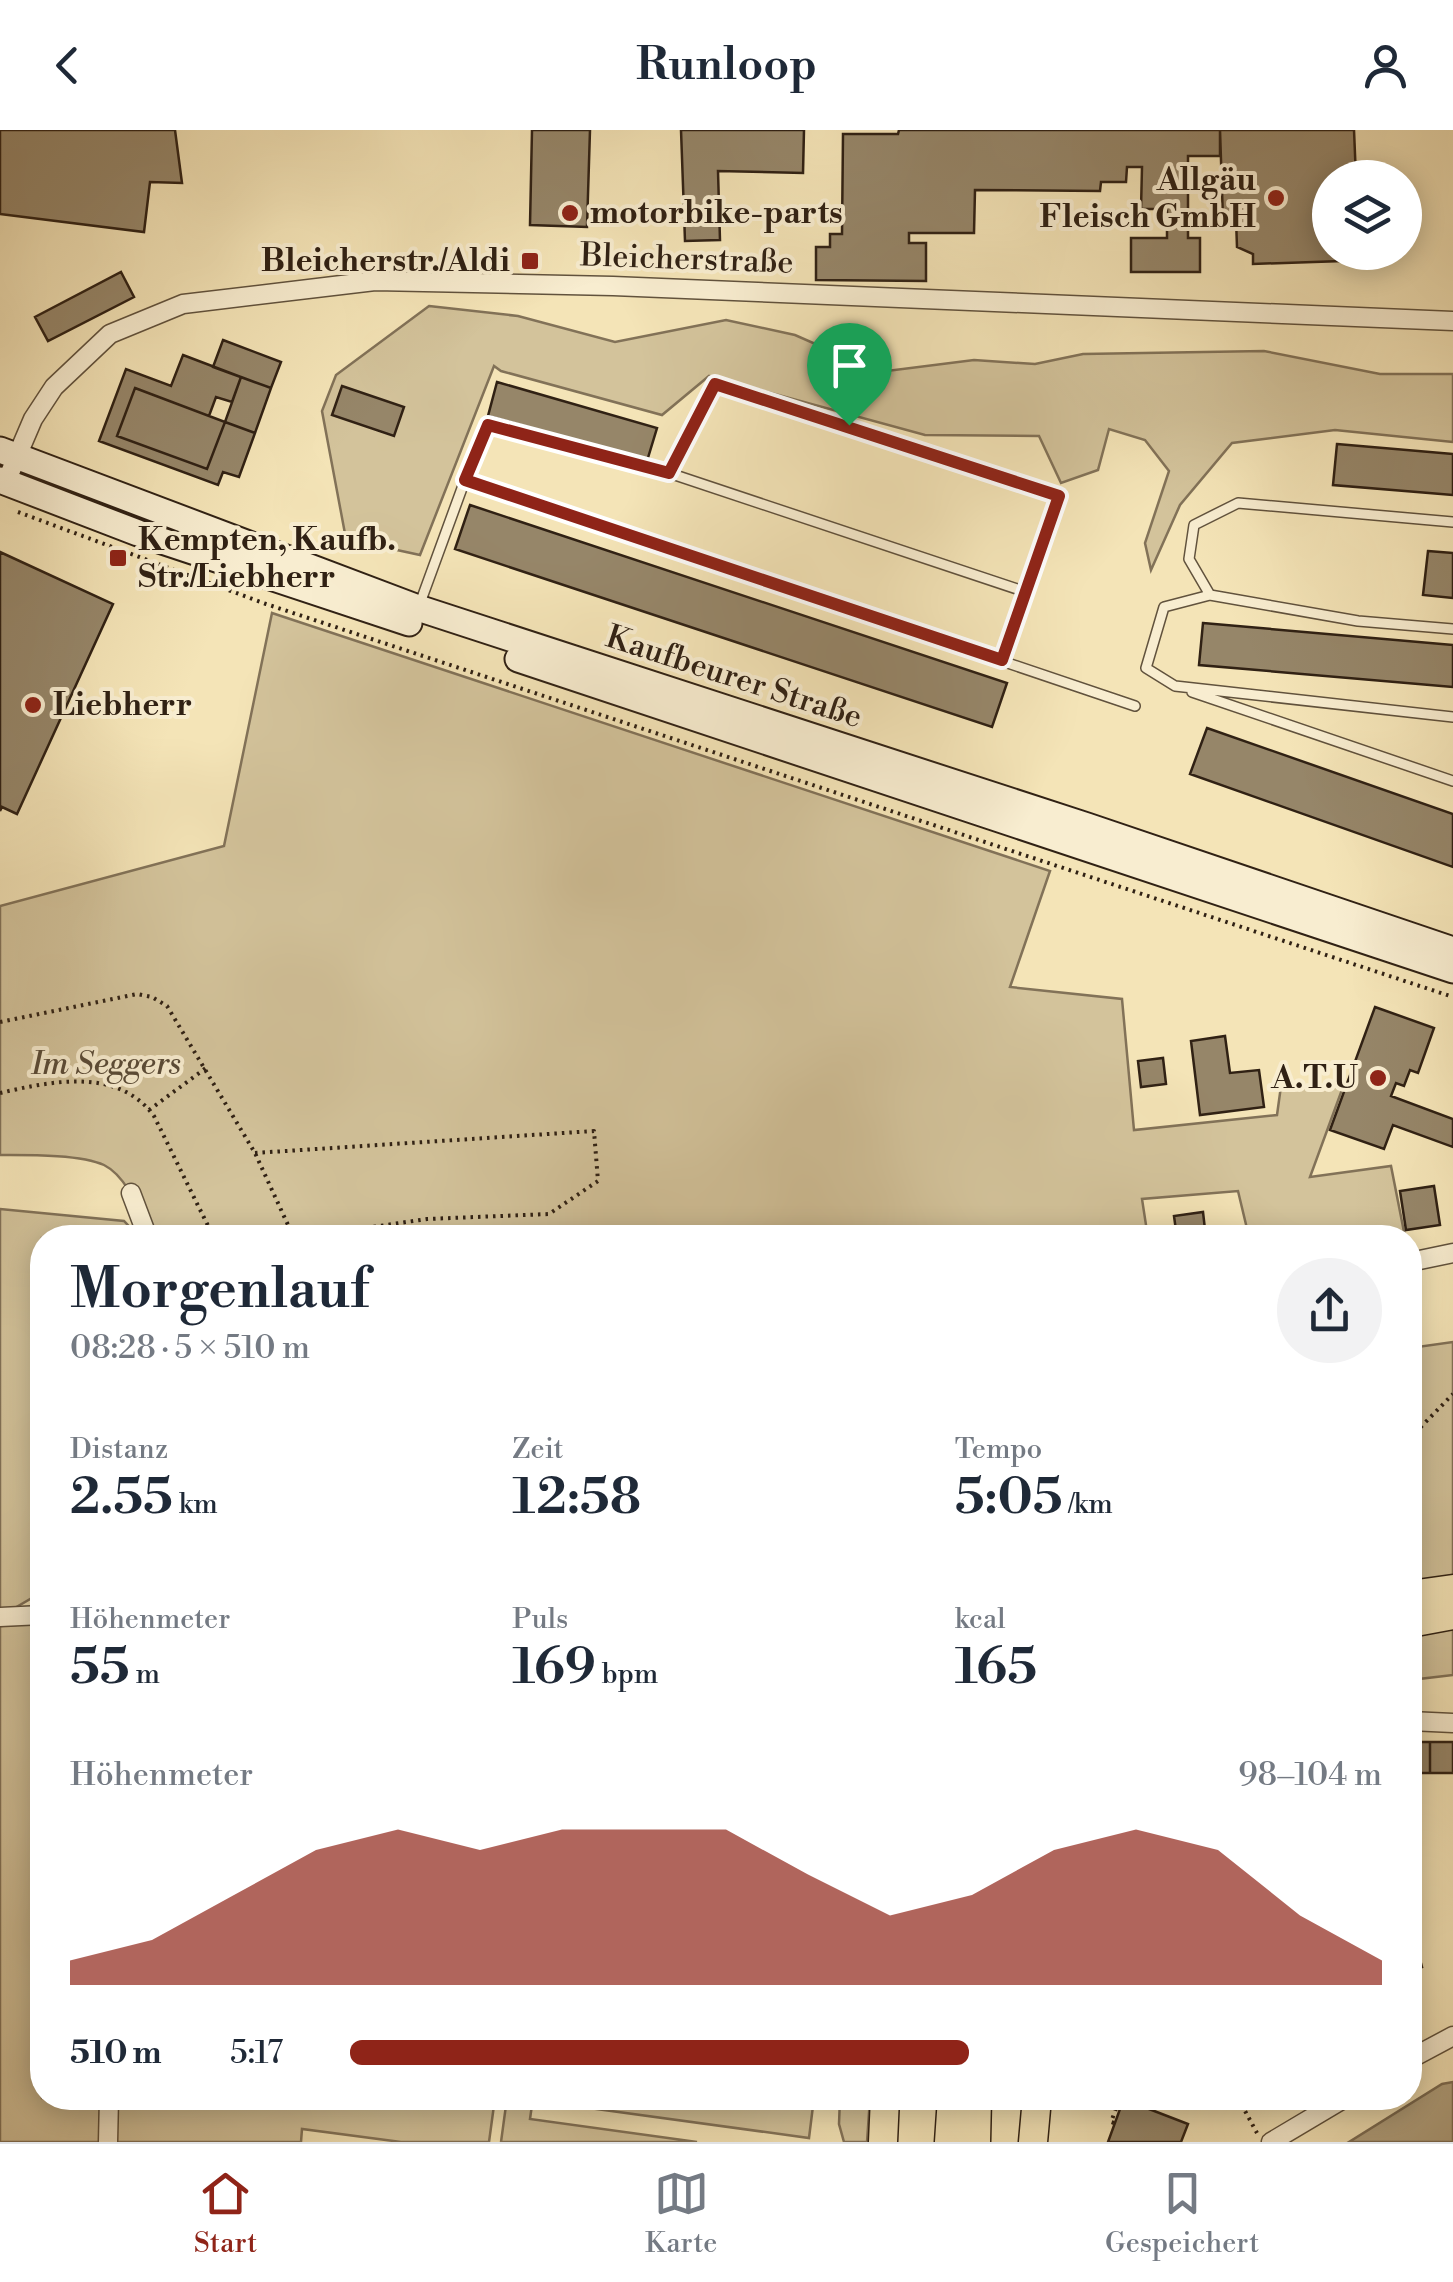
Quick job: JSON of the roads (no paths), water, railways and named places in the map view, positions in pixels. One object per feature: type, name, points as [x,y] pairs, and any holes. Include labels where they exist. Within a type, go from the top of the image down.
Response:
[{"type":"main road","name":"Kaufbeurer Straße","points":[[8,454],[418,608],[1453,950]]},
{"type":"main road","name":"Kaufbeurer Straße","points":[[3,481],[138,533],[1453,970]]},
{"type":"main road","points":[[1422,1594],[1453,1590]]},
{"type":"main road","points":[[1422,1621],[1453,1615]]},
{"type":"main road","points":[[883,2142],[884,2110]]},
{"type":"main road","points":[[949,2142],[951,2110]]},
{"type":"main road","points":[[976,2142],[977,2110]]},
{"type":"main road","points":[[1033,2142],[1036,2110]]},
{"type":"street","name":"Bleicherstraße","points":[[3,481],[8,454],[54,387],[110,334],[183,304],[376,280],[613,286],[1453,321]]},
{"type":"street","points":[[131,1193],[143,1225]]},
{"type":"street","points":[[1422,1259],[1453,1253]]},
{"type":"street","points":[[0,1616],[30,1615]]},
{"type":"street","points":[[1422,1722],[1453,1723]]},
{"type":"street","points":[[1422,2052],[1453,2036]]},
{"type":"street","points":[[108,2142],[109,2110]]},
{"type":"street","points":[[1271,2142],[1325,2110]]},
{"type":"lane","points":[[669,473],[715,384],[1059,496],[1002,660]]},
{"type":"lane","points":[[418,608],[488,425],[669,473],[1026,592]]},
{"type":"lane","points":[[465,480],[1136,706]]},
{"type":"lane","points":[[1210,595],[1190,559],[1194,525],[1238,504],[1453,522]]},
{"type":"lane","points":[[1453,629],[1358,621],[1210,595],[1164,607],[1146,668],[1175,686],[1453,781]]},
{"type":"lane","points":[[1175,686],[1453,717]]},
{"type":"place","name":"Allgäu Fleisch GmbH","points":[[1276,198]]},
{"type":"place","name":"motorbike-parts","points":[[570,213]]},
{"type":"place","name":"Bleicherstr./Aldi","points":[[530,261]]},
{"type":"place","name":"Kempten, Kaufb. Str./Liebherr","points":[[118,558]]},
{"type":"place","name":"Liebherr","points":[[33,705]]},
{"type":"place","name":"A.T.U","points":[[1378,1078]]},
{"type":"park label","name":"Im Seggers","points":[[106,1064]]}]
